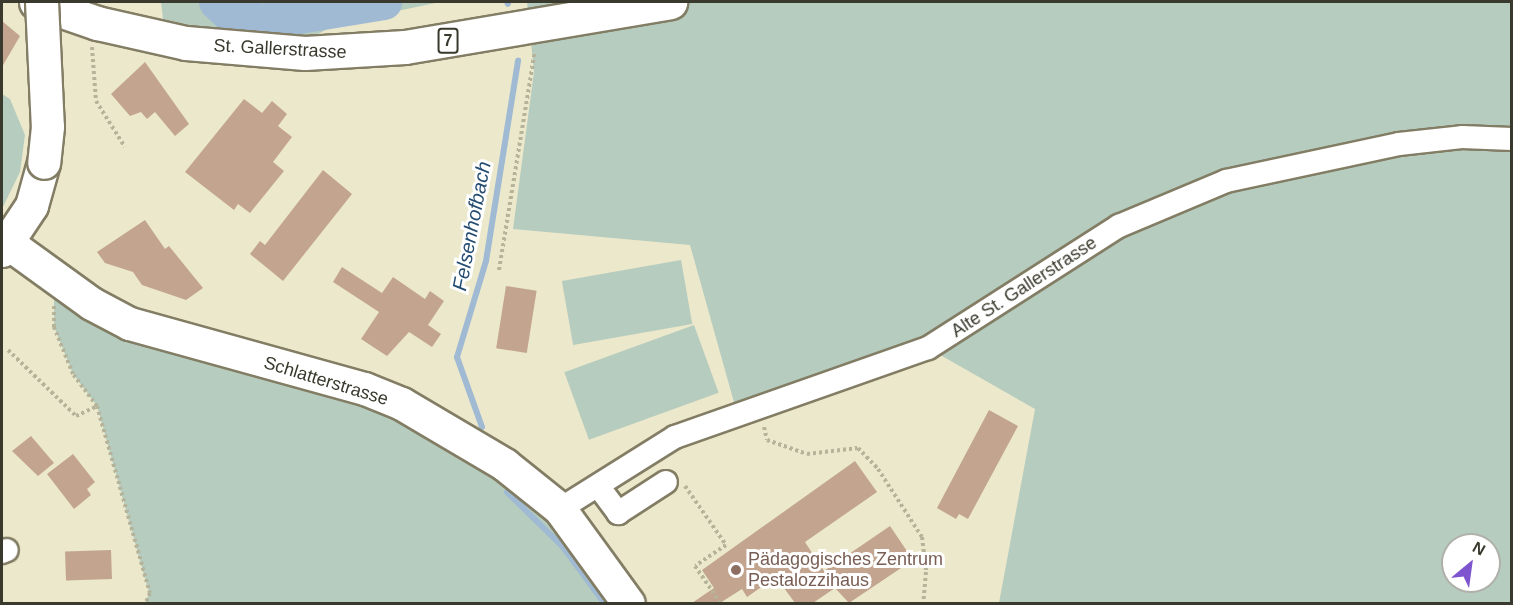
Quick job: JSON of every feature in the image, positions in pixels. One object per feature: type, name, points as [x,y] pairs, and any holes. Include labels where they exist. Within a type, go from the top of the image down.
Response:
[{"type":"main road","name":"St. Gallerstrasse","points":[[36,2],[97,23],[186,43],[305,53],[405,47],[670,2]]},
{"type":"street","points":[[5,248],[32,206],[44,163],[48,127],[42,2]]},
{"type":"street","name":"Alte St. Gallerstrasse","points":[[560,510],[675,437],[928,348],[1119,226],[1226,181],[1399,144],[1462,137],[1512,139]]},
{"type":"street","name":"Schlatterstrasse","points":[[5,248],[92,304],[130,324],[365,389],[402,404],[505,465],[560,510],[629,603]]},
{"type":"street","points":[[598,486],[618,513],[666,482]]},
{"type":"path","points":[[499,270],[535,53],[530,27]]},
{"type":"path","points":[[92,39],[96,102],[125,147]]},
{"type":"path","points":[[54,293],[54,327],[73,374],[97,406],[150,593],[145,603]]},
{"type":"path","points":[[8,350],[76,416],[97,406]]},
{"type":"path","points":[[758,406],[767,440],[807,454],[858,448],[878,469],[922,537],[926,572],[923,603]]},
{"type":"path","points":[[702,510],[726,545],[695,566],[721,603]]},
{"type":"green space","points":[[161,2],[440,2],[336,24],[313,37],[207,29],[163,19]]},
{"type":"green space","points":[[527,2],[1511,2],[1511,603],[999,603],[1035,409],[928,348],[737,413],[690,245],[513,229],[534,72]]},
{"type":"green space","points":[[2,94],[10,99],[25,135],[20,172],[2,209]]},
{"type":"green space","points":[[681,260],[692,324],[573,345],[562,281]]},
{"type":"green space","points":[[54,293],[296,369],[505,465],[629,603],[145,603],[149,593],[97,406],[73,374],[54,327]]},
{"type":"green space","points":[[694,325],[719,393],[589,440],[564,372]]},
{"type":"building","points":[[2,21],[20,36],[2,67]]},
{"type":"building","points":[[145,62],[189,124],[175,136],[155,112],[147,119],[141,112],[130,116],[111,94]]},
{"type":"building","points":[[244,99],[262,113],[272,101],[287,114],[278,126],[292,137],[273,162],[284,171],[250,213],[238,204],[234,210],[185,172]]},
{"type":"building","points":[[323,170],[352,194],[283,281],[250,254],[260,241],[265,245]]},
{"type":"building","points":[[145,220],[165,249],[169,246],[203,288],[186,300],[142,285],[133,272],[105,263],[97,252]]},
{"type":"building","points":[[342,267],[382,293],[393,277],[425,299],[430,291],[444,301],[428,325],[441,334],[432,347],[409,332],[387,356],[361,339],[379,312],[333,282]]},
{"type":"building","points":[[506,286],[537,291],[527,353],[496,348]]},
{"type":"building","points":[[989,410],[1018,426],[968,519],[959,514],[956,519],[937,508]]},
{"type":"building","points":[[31,436],[54,463],[38,476],[12,451]]},
{"type":"building","points":[[73,454],[95,482],[87,489],[91,495],[74,509],[47,474]]},
{"type":"building","points":[[855,461],[877,492],[805,542],[824,571],[890,526],[913,560],[849,603],[835,588],[813,603],[795,603],[776,577],[747,597],[742,589],[720,603],[692,603],[714,588],[702,570]]},
{"type":"building","points":[[111,550],[112,579],[66,581],[65,552]]},
{"type":"waterway","points":[[217,2],[232,16],[262,22],[384,2]]},
{"type":"waterway","name":"Felsenhofbach","points":[[482,427],[457,357],[486,261],[518,61]]},
{"type":"waterway","name":"Felsenhofbach","points":[[507,492],[563,547],[605,604]]},
{"type":"place","name":"Pädagogisches Zentrum Pestalozzihaus","points":[[736,570]]}]
